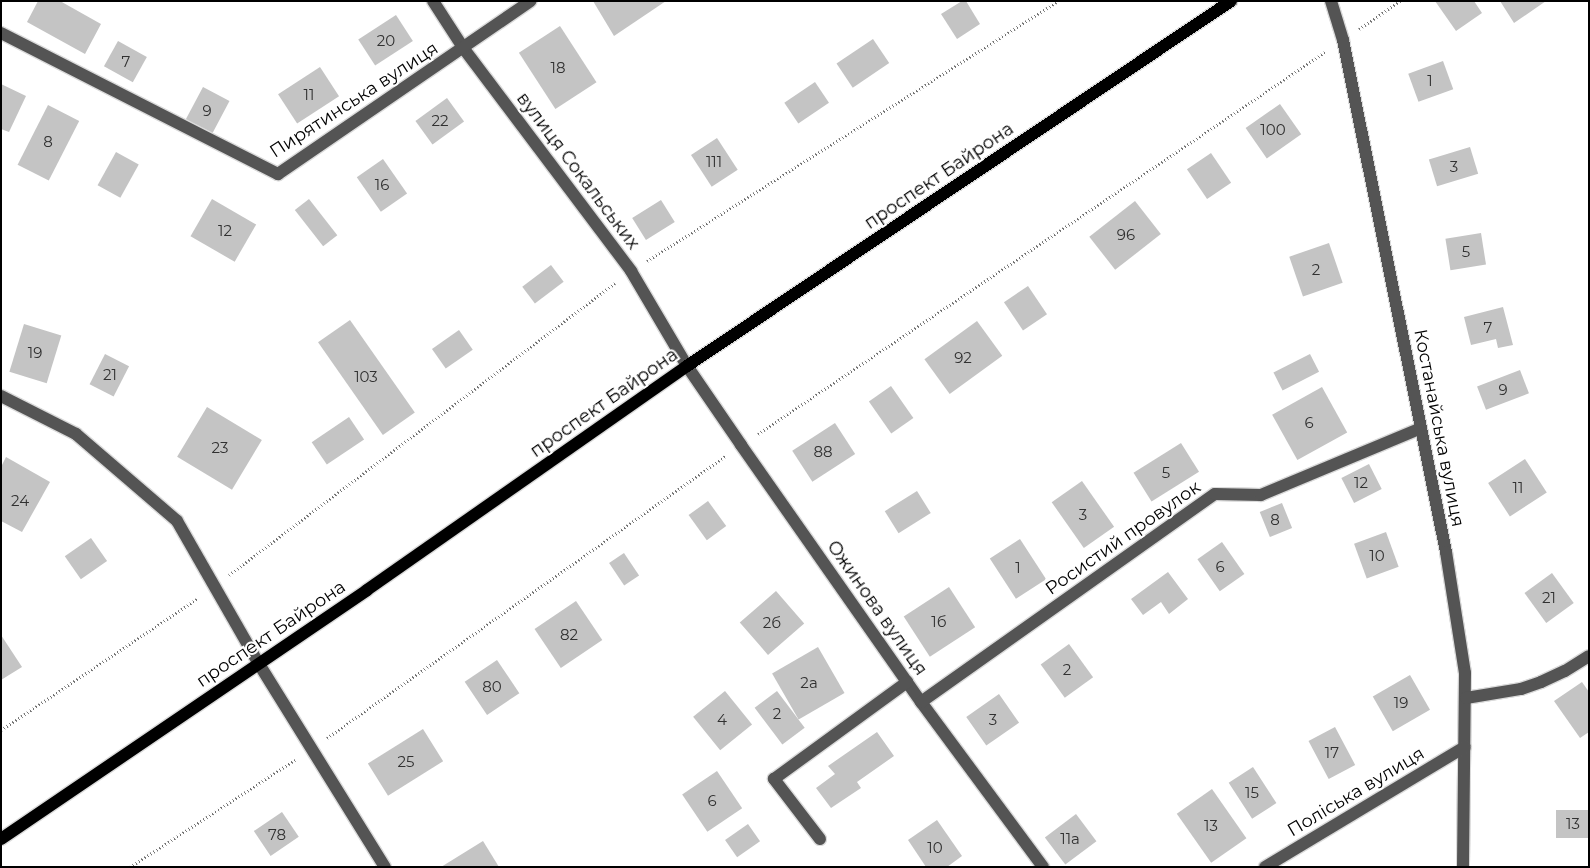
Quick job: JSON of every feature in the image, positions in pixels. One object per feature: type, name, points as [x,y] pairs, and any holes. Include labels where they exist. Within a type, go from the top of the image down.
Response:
[{"type":"main road","name":"проспект Байрона","points":[[1,839],[259,664],[687,366],[1230,1]]},
{"type":"street","name":"вулиця Сокальських","points":[[433,1],[464,49],[631,270],[687,366]]},
{"type":"street","name":"Пирятинська вулиця","points":[[1,33],[278,174],[532,1]]},
{"type":"street","name":"Костанайська вулиця","points":[[1331,1],[1343,40],[1446,552],[1465,673],[1463,867]]},
{"type":"street","name":"Ожинова вулиця","points":[[687,366],[921,702],[1042,867]]},
{"type":"street","points":[[1,396],[76,434],[177,521],[259,664],[386,867]]},
{"type":"street","name":"Росистий провулок","points":[[921,702],[1215,494],[1261,494],[1421,428]]},
{"type":"street","points":[[1466,698],[1521,689],[1542,682],[1565,671],[1589,656]]},
{"type":"street","points":[[820,839],[774,779],[907,682]]},
{"type":"street","name":"Поліська вулиця","points":[[1265,867],[1465,747]]},
{"type":"path","points":[[1,730],[215,586],[631,270],[1058,1]]},
{"type":"path","points":[[130,867],[312,748],[741,445],[1400,1]]},
{"type":"building","points":[[38,1],[60,1],[101,24],[85,54],[27,22]]},
{"type":"building","points":[[593,1],[666,1],[614,36]]},
{"type":"building","points":[[962,1],[966,1],[980,24],[957,39],[941,14]]},
{"type":"building","points":[[1435,1],[1474,1],[1482,13],[1456,31]]},
{"type":"building","points":[[1500,1],[1546,1],[1514,23]]},
{"type":"building","points":[[396,15],[413,41],[375,66],[358,40]]},
{"type":"building","points":[[560,26],[596,82],[555,109],[519,53]]},
{"type":"building","points":[[873,39],[889,63],[853,88],[837,64]]},
{"type":"building","points":[[118,41],[147,57],[133,82],[104,66]]},
{"type":"building","points":[[1443,61],[1453,89],[1418,102],[1408,74]]},
{"type":"building","points":[[320,67],[339,96],[297,124],[278,94]]},
{"type":"building","points":[[815,82],[829,103],[798,123],[784,103]]},
{"type":"building","points":[[1,84],[26,96],[9,132],[1,129]]},
{"type":"building","points":[[203,87],[229,101],[212,135],[185,121]]},
{"type":"building","points":[[447,98],[464,121],[432,144],[415,121]]},
{"type":"building","points":[[1280,104],[1301,134],[1267,158],[1246,128]]},
{"type":"building","points":[[48,105],[79,121],[49,181],[18,165]]},
{"type":"building","points":[[717,138],[738,170],[712,187],[691,155]]},
{"type":"building","points":[[1470,147],[1478,174],[1437,186],[1429,160]]},
{"type":"building","points":[[116,152],[139,165],[120,198],[98,185]]},
{"type":"building","points":[[1211,153],[1231,183],[1207,199],[1187,169]]},
{"type":"building","points":[[383,159],[407,193],[381,212],[357,177]]},
{"type":"building","points":[[212,199],[256,224],[235,262],[190,236]]},
{"type":"building","points":[[309,199],[337,235],[323,246],[295,210]]},
{"type":"building","points":[[661,200],[675,222],[646,240],[632,218]]},
{"type":"building","points":[[1135,201],[1161,234],[1115,270],[1089,237]]},
{"type":"building","points":[[1481,233],[1486,265],[1450,270],[1445,239]]},
{"type":"building","points":[[1329,243],[1343,283],[1303,296],[1289,257]]},
{"type":"building","points":[[551,265],[564,282],[535,303],[522,287]]},
{"type":"building","points":[[1028,286],[1047,314],[1023,330],[1004,302]]},
{"type":"building","points":[[1503,307],[1513,345],[1498,348],[1496,339],[1471,345],[1464,317]]},
{"type":"building","points":[[350,320],[415,413],[383,435],[318,342]]},
{"type":"building","points":[[977,321],[1002,356],[950,394],[924,359]]},
{"type":"building","points":[[24,324],[61,335],[47,383],[9,372]]},
{"type":"building","points":[[459,330],[473,350],[446,369],[432,349]]},
{"type":"building","points":[[105,354],[129,366],[114,397],[90,384]]},
{"type":"building","points":[[1310,354],[1319,372],[1283,390],[1273,373]]},
{"type":"building","points":[[1520,370],[1529,393],[1486,410],[1477,386]]},
{"type":"building","points":[[891,386],[913,418],[891,433],[869,401]]},
{"type":"building","points":[[1322,387],[1347,432],[1297,460],[1272,415]]},
{"type":"building","points":[[207,407],[262,440],[232,490],[177,457]]},
{"type":"building","points":[[349,417],[364,439],[327,465],[312,442]]},
{"type":"building","points":[[835,423],[855,454],[812,482],[792,451]]},
{"type":"building","points":[[1181,443],[1199,472],[1152,502],[1134,473]]},
{"type":"building","points":[[6,457],[50,482],[22,532],[1,521],[1,467]]},
{"type":"building","points":[[1525,459],[1547,493],[1510,517],[1488,483]]},
{"type":"building","points":[[1369,464],[1382,489],[1354,503],[1341,478]]},
{"type":"building","points":[[1082,481],[1114,527],[1084,548],[1052,502]]},
{"type":"building","points":[[917,491],[931,513],[899,533],[885,511]]},
{"type":"building","points":[[708,501],[726,526],[707,540],[689,515]]},
{"type":"building","points":[[1282,503],[1292,528],[1270,537],[1260,512]]},
{"type":"building","points":[[1386,532],[1399,567],[1367,578],[1354,544]]},
{"type":"building","points":[[91,538],[107,561],[81,579],[65,556]]},
{"type":"building","points":[[1020,539],[1046,579],[1016,599],[990,559]]},
{"type":"building","points":[[1222,542],[1244,574],[1220,591],[1197,559]]},
{"type":"building","points":[[624,553],[639,575],[624,585],[609,563]]},
{"type":"building","points":[[1168,572],[1188,599],[1169,614],[1161,602],[1143,615],[1131,599]]},
{"type":"building","points":[[1552,573],[1574,603],[1546,623],[1524,593]]},
{"type":"building","points":[[949,587],[975,627],[930,657],[904,616]]},
{"type":"building","points":[[776,591],[804,623],[768,655],[740,622]]},
{"type":"building","points":[[576,601],[602,640],[561,668],[535,629]]},
{"type":"building","points":[[1,635],[22,667],[1,680]]},
{"type":"building","points":[[1069,644],[1093,677],[1065,698],[1041,665]]},
{"type":"building","points":[[818,647],[844,693],[799,719],[772,674]]},
{"type":"building","points":[[497,660],[519,693],[487,715],[465,682]]},
{"type":"building","points":[[1410,675],[1430,710],[1393,731],[1373,696]]},
{"type":"building","points":[[1582,682],[1589,692],[1589,732],[1580,738],[1554,701]]},
{"type":"building","points":[[725,691],[752,724],[720,750],[693,717]]},
{"type":"building","points":[[777,691],[805,728],[782,745],[755,708]]},
{"type":"building","points":[[999,694],[1019,723],[986,746],[966,717]]},
{"type":"building","points":[[1335,727],[1355,765],[1329,779],[1309,741]]},
{"type":"building","points":[[423,729],[443,761],[388,796],[368,763]]},
{"type":"building","points":[[877,732],[894,756],[857,782],[861,788],[831,808],[816,788],[835,774],[828,766]]},
{"type":"building","points":[[1253,767],[1276,803],[1252,819],[1229,783]]},
{"type":"building","points":[[717,771],[742,808],[707,832],[682,794]]},
{"type":"building","points":[[1212,789],[1246,838],[1211,863],[1177,814]]},
{"type":"building","points":[[1556,810],[1589,810],[1589,838],[1556,838]]},
{"type":"building","points":[[282,812],[299,837],[271,856],[254,831]]},
{"type":"building","points":[[1076,814],[1096,841],[1065,865],[1045,837]]},
{"type":"building","points":[[937,820],[962,856],[947,867],[926,867],[908,840]]},
{"type":"building","points":[[748,824],[760,841],[737,857],[725,840]]},
{"type":"building","points":[[483,841],[499,867],[441,867]]}]
